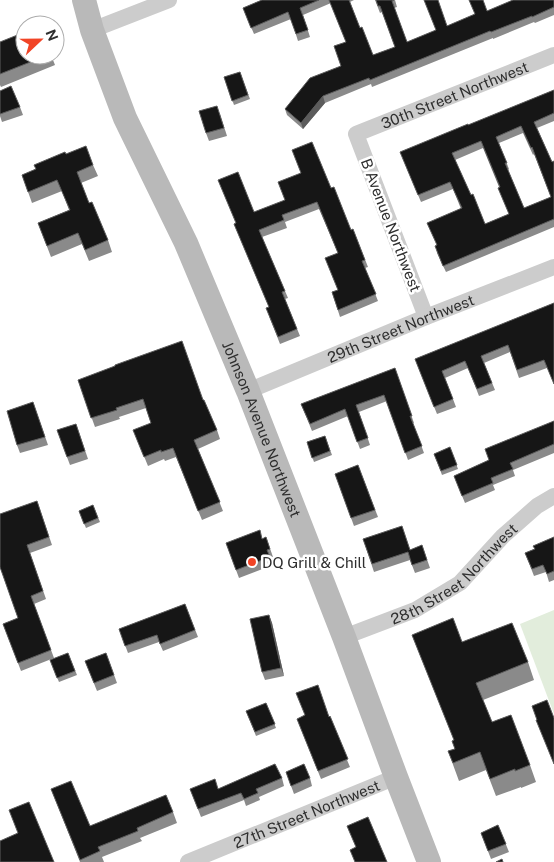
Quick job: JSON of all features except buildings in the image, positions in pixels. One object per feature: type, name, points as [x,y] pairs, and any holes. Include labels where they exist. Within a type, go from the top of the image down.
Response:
[{"type":"street","name":"Johnson Avenue Northwest","points":[[84,0],[92,30],[125,118],[186,243],[248,391],[429,862]]},
{"type":"street","points":[[92,30],[169,0]]},
{"type":"street","name":"30th Street Northwest","points":[[356,134],[554,55]]},
{"type":"street","name":"B Avenue Northwest","points":[[356,134],[426,317]]},
{"type":"street","name":"29th Street Northwest","points":[[248,391],[426,317],[554,267]]},
{"type":"street","name":"28th Street Northwest","points":[[344,637],[415,610],[460,583],[503,536],[537,506],[554,496]]},
{"type":"street","name":"27th Street Northwest","points":[[188,862],[396,778]]},
{"type":"green space","points":[[554,610],[554,714],[520,624]]},
{"type":"place","name":"DQ Grill & Chill","points":[[252,562]]}]
